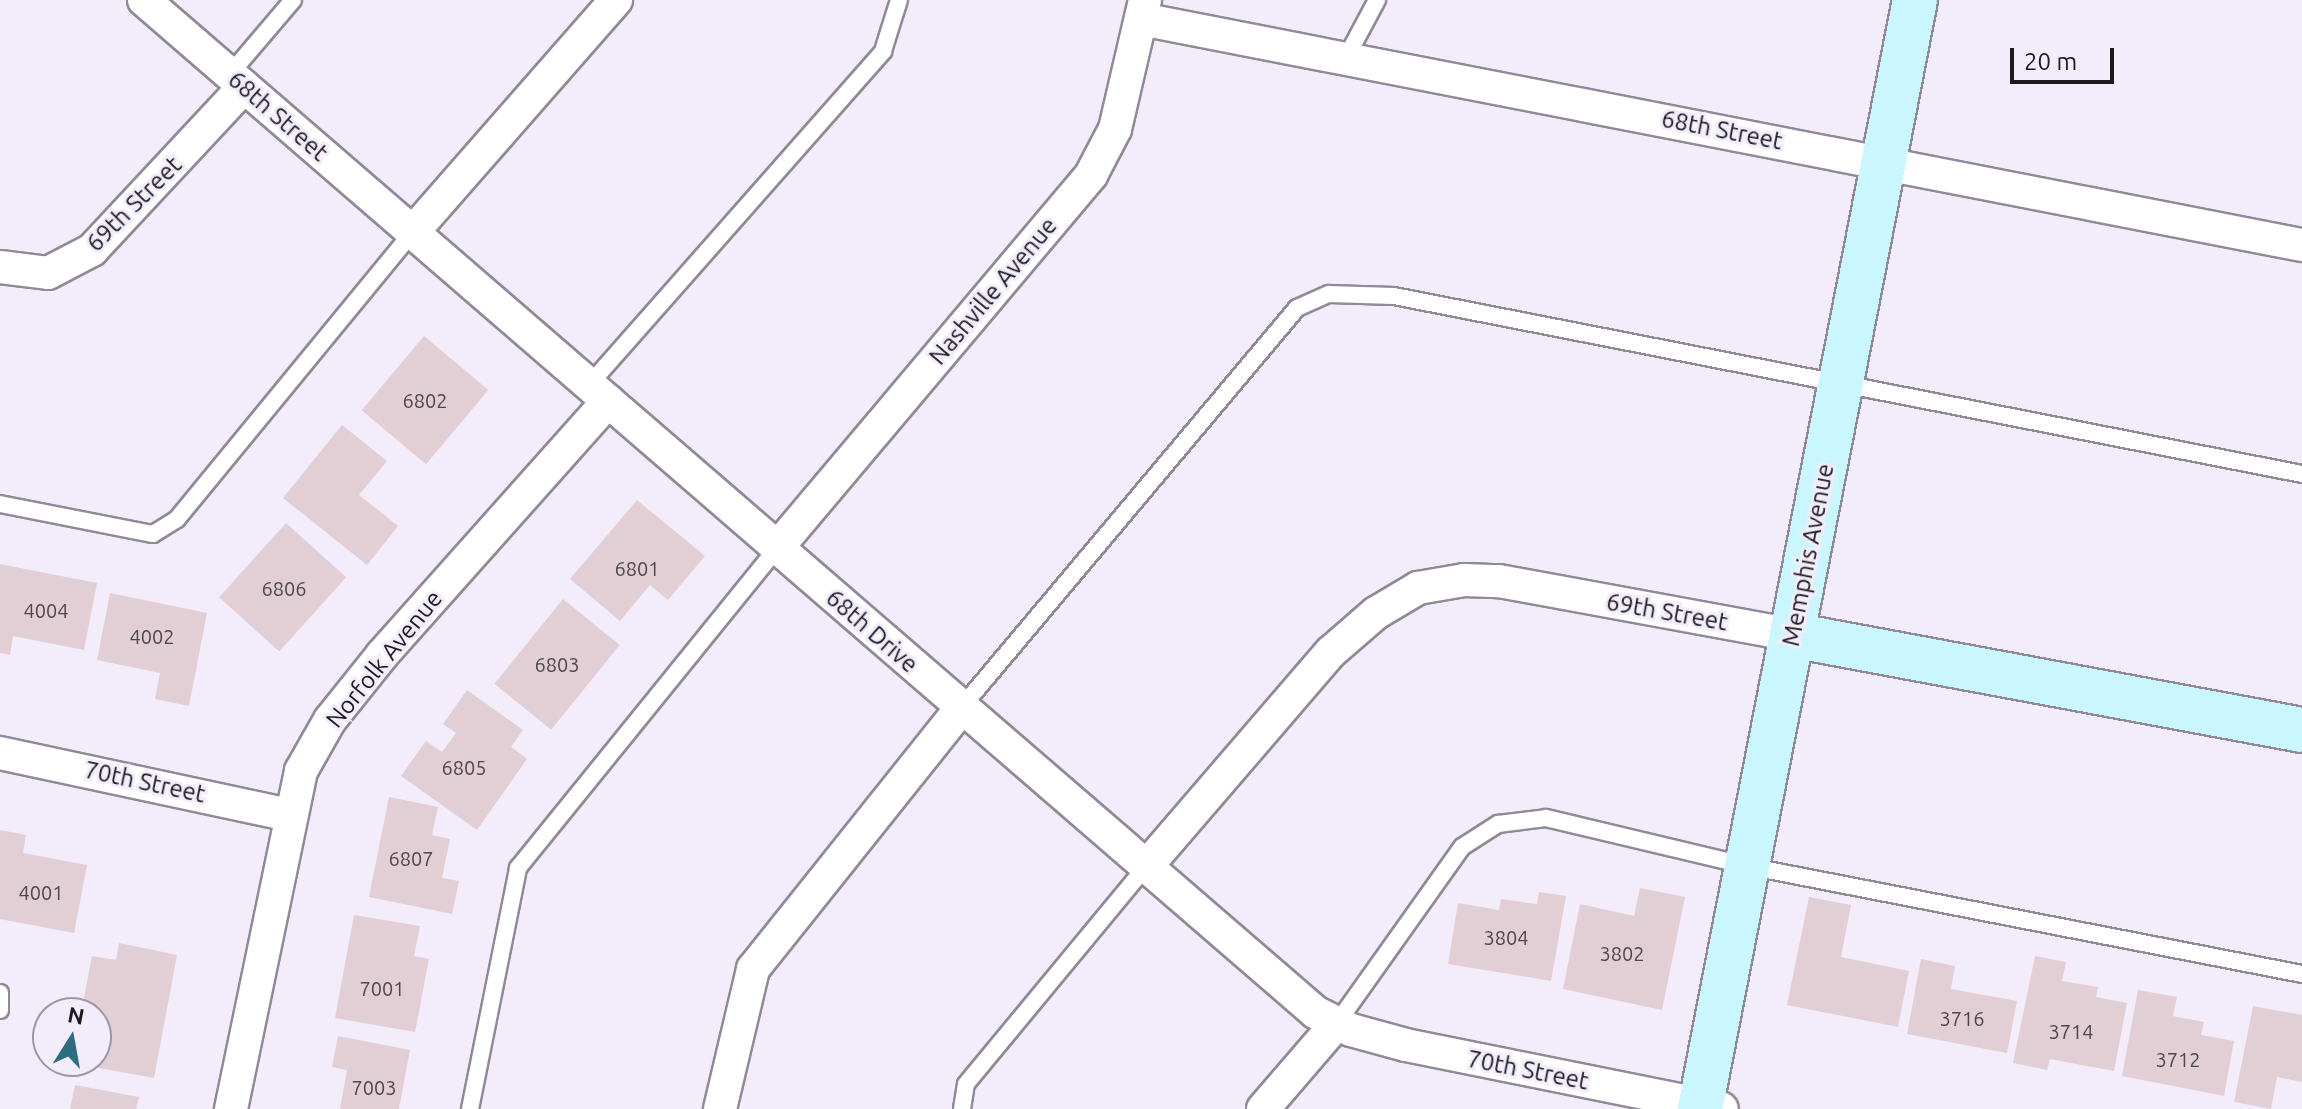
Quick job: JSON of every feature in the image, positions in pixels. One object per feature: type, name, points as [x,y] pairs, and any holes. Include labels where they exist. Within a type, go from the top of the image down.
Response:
[{"type":"street","name":"68th Street","points":[[144,0],[412,233]]},
{"type":"street","points":[[412,233],[616,0]]},
{"type":"street","name":"Memphis Avenue","points":[[1708,1108],[1747,866],[1915,0]]},
{"type":"street","name":"68th Street","points":[[1143,10],[1346,58],[2302,245]]},
{"type":"street","name":"Nashville Avenue","points":[[777,548],[1091,175],[1115,129],[1143,10]]},
{"type":"street","name":"69th Street","points":[[0,267],[48,273],[92,250],[237,80]]},
{"type":"street","name":"68th Drive","points":[[412,233],[1145,868],[1315,1012],[1337,1023]]},
{"type":"street","name":"Norfolk Avenue","points":[[231,1109],[289,815],[301,771],[330,720],[598,393]]},
{"type":"street","name":"69th Street","points":[[1145,868],[1331,652],[1376,613],[1418,588],[1464,580],[1499,581],[2302,730]]},
{"type":"street","points":[[720,1109],[753,969],[961,708]]},
{"type":"street","name":"70th Street","points":[[0,753],[289,815]]},
{"type":"street","points":[[1263,1109],[1337,1023]]},
{"type":"street","name":"70th Street","points":[[1337,1023],[1406,1045],[1708,1108]]},
{"type":"lane","points":[[237,80],[293,0]]},
{"type":"lane","points":[[598,393],[883,51],[899,0]]},
{"type":"lane","points":[[1346,58],[1377,0]]},
{"type":"lane","points":[[0,504],[153,534],[177,519],[412,233]]},
{"type":"lane","points":[[961,708],[1297,308],[1329,294],[1394,296],[1840,386],[2302,474]]},
{"type":"lane","points":[[470,1109],[518,868],[777,548]]},
{"type":"lane","points":[[1337,1023],[1462,847],[1498,824],[1546,818],[1747,866],[2302,974]]},
{"type":"lane","points":[[962,1109],[966,1084],[1145,868]]},
{"type":"lane","points":[[0,993],[0,1010]]},
{"type":"building","points":[[424,336],[488,390],[426,464],[362,410]]},
{"type":"building","points":[[342,425],[387,461],[359,495],[398,526],[367,565],[283,498]]},
{"type":"building","points":[[637,500],[705,556],[668,600],[650,585],[620,621],[570,579]]},
{"type":"building","points":[[286,523],[346,577],[279,652],[219,597]]},
{"type":"building","points":[[0,564],[97,583],[84,650],[13,636],[10,655],[0,653]]},
{"type":"building","points":[[110,593],[207,613],[189,706],[155,699],[160,673],[97,660]]},
{"type":"building","points":[[563,599],[620,645],[551,730],[494,684]]},
{"type":"building","points":[[467,690],[523,730],[511,747],[527,759],[477,830],[401,776],[426,741],[442,752],[456,733],[443,724]]},
{"type":"building","points":[[389,797],[438,807],[432,835],[450,839],[442,878],[459,881],[452,914],[369,897]]},
{"type":"building","points":[[0,830],[26,835],[23,853],[87,865],[74,933],[0,919]]},
{"type":"building","points":[[1640,888],[1685,897],[1662,1010],[1563,989],[1580,904],[1634,916]]},
{"type":"building","points":[[1539,892],[1566,896],[1551,981],[1448,964],[1458,903],[1499,910],[1501,899],[1537,904]]},
{"type":"building","points":[[1809,897],[1851,905],[1841,957],[1909,971],[1898,1027],[1787,1005]]},
{"type":"building","points":[[354,915],[420,926],[414,956],[429,959],[415,1032],[335,1018]]},
{"type":"building","points":[[119,943],[177,955],[154,1078],[112,1070],[112,997],[84,997],[92,956],[116,960]]},
{"type":"building","points":[[2035,956],[2066,962],[2062,981],[2098,987],[2096,997],[2127,1003],[2114,1071],[2050,1059],[2047,1070],[2013,1063]]},
{"type":"building","points":[[1921,959],[1955,966],[1951,989],[2017,1001],[2007,1053],[1907,1034]]},
{"type":"building","points":[[2138,990],[2177,997],[2173,1016],[2204,1022],[2201,1035],[2234,1041],[2224,1096],[2122,1076]]},
{"type":"building","points":[[2253,1006],[2302,1015],[2302,1082],[2277,1077],[2271,1109],[2234,1102]]},
{"type":"building","points":[[338,1036],[410,1050],[399,1109],[340,1109],[347,1070],[332,1067]]},
{"type":"building","points":[[75,1085],[139,1097],[136,1109],[70,1109]]}]
